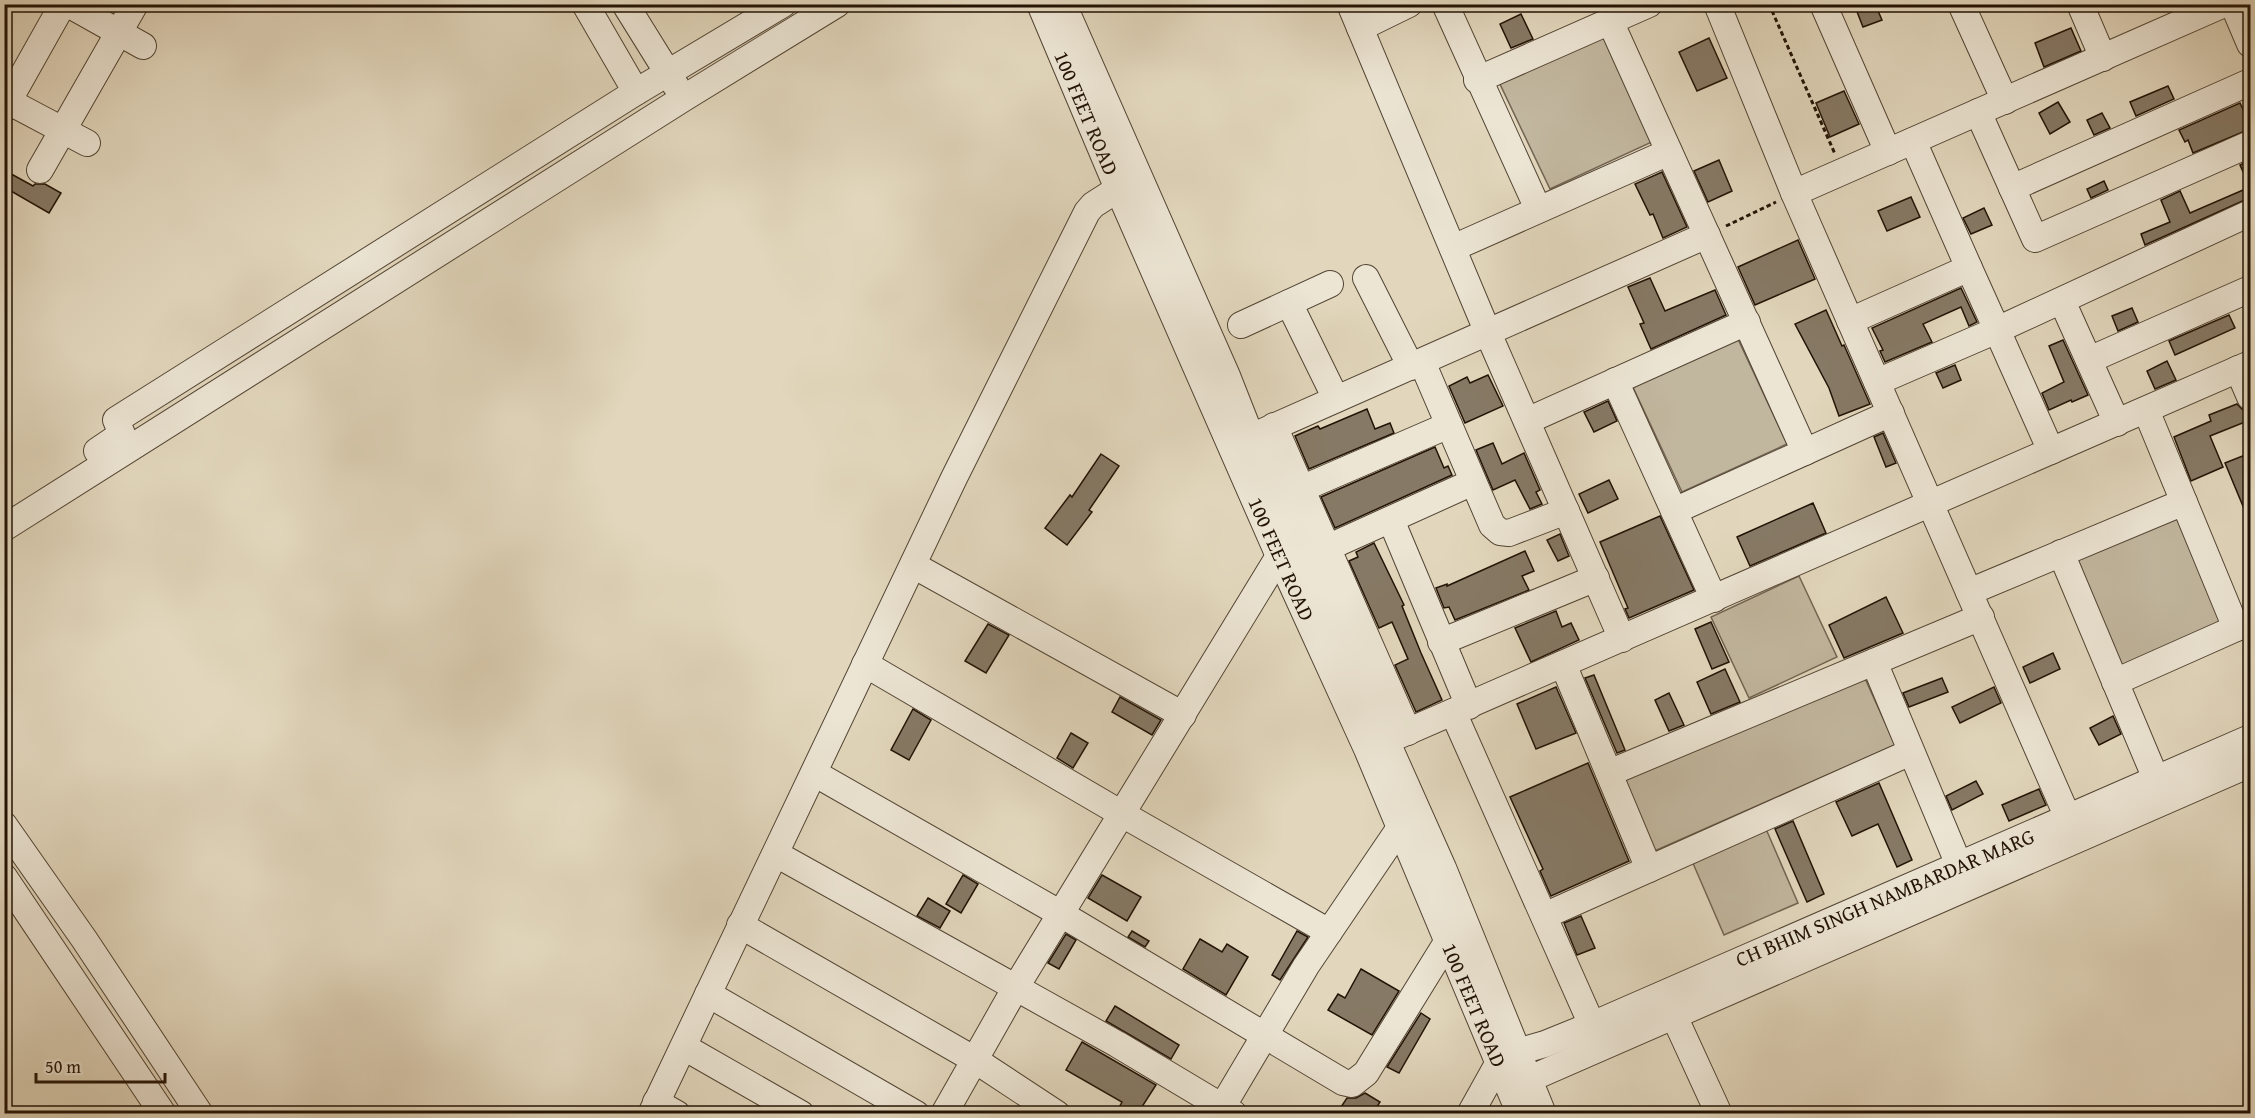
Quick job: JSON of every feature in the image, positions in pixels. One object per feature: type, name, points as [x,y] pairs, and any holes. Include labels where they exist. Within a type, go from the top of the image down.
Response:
[{"type":"street","points":[[63,4],[6,103],[87,143]]},
{"type":"street","points":[[68,4],[143,46]]},
{"type":"street","points":[[40,170],[135,4]]},
{"type":"street","points":[[585,4],[636,92]]},
{"type":"street","points":[[625,4],[684,98]]},
{"type":"street","points":[[4,513],[122,434],[116,420],[636,92],[783,4]]},
{"type":"street","points":[[4,528],[684,98],[837,4]]},
{"type":"street","name":"100 FEET ROAD","points":[[1040,4],[1118,189],[1279,556],[1387,741],[1399,829],[1447,942],[1508,1057]]},
{"type":"street","name":"100 FEET ROAD","points":[[1063,4],[1227,376],[1251,436],[1443,868],[1518,1084],[1520,1113]]},
{"type":"street","points":[[1350,4],[1488,333],[1622,639]]},
{"type":"street","points":[[1360,27],[1409,4]]},
{"type":"street","points":[[1444,4],[1538,209]]},
{"type":"street","points":[[1477,80],[1649,4]]},
{"type":"street","points":[[1717,4],[1794,193],[2068,818]]},
{"type":"street","points":[[1823,4],[1888,152]]},
{"type":"street","points":[[1961,4],[2005,101]]},
{"type":"street","points":[[2080,4],[2103,58]]},
{"type":"street","points":[[1794,193],[2224,4]]},
{"type":"street","points":[[2233,4],[2250,44]]},
{"type":"street","points":[[1610,21],[1805,452]]},
{"type":"street","points":[[2012,188],[2250,82]]},
{"type":"street","points":[[1978,112],[2035,239],[2250,144]]},
{"type":"street","points":[[1913,141],[2051,452]]},
{"type":"street","points":[[1453,248],[1669,152]]},
{"type":"street","points":[[662,1110],[684,1047],[740,925],[776,854],[865,663],[1087,212],[1093,205],[1118,189]]},
{"type":"street","points":[[1877,382],[2062,301],[2250,213]]},
{"type":"street","points":[[1251,436],[1707,235]]},
{"type":"street","points":[[1850,321],[1969,268]]},
{"type":"street","points":[[1366,278],[1449,425],[1492,525],[1500,532],[1509,533],[1566,511]]},
{"type":"street","points":[[1241,325],[1330,284]]},
{"type":"street","points":[[2089,360],[2250,289]]},
{"type":"street","points":[[2062,301],[2116,423]]},
{"type":"street","points":[[1289,303],[1336,399]]},
{"type":"street","points":[[1527,421],[1747,322]]},
{"type":"street","points":[[1274,426],[1327,548],[1387,741],[2244,367],[2250,397]]},
{"type":"street","points":[[1615,381],[1714,599]]},
{"type":"street","points":[[2115,682],[2243,625],[2184,502],[2146,410]]},
{"type":"street","points":[[1674,511],[1891,413]]},
{"type":"street","points":[[1301,489],[1449,425]]},
{"type":"street","points":[[1327,548],[1473,482]]},
{"type":"street","points":[[1969,592],[2184,502]]},
{"type":"street","points":[[1391,520],[1440,642],[1461,709],[1544,916],[1592,1025]]},
{"type":"street","points":[[2061,553],[2156,779]]},
{"type":"street","points":[[945,1113],[1016,987],[1279,556]]},
{"type":"street","points":[[913,565],[1183,715]]},
{"type":"street","points":[[1440,642],[1596,578]]},
{"type":"street","points":[[1609,773],[1981,617]]},
{"type":"street","points":[[1874,662],[1959,865]]},
{"type":"street","points":[[865,663],[1329,932]]},
{"type":"street","points":[[1563,664],[1649,869]]},
{"type":"street","name":"CH BHIM SINGH NAMBARDAR MARG","points":[[1508,1057],[1592,1025],[2250,738]]},
{"type":"street","points":[[1544,916],[1911,752]]},
{"type":"street","name":"CH BHIM SINGH NAMBARDAR MARG","points":[[1518,1084],[2250,764]]},
{"type":"street","points":[[814,773],[1061,914],[1344,1082],[1352,1084],[1366,1073],[1447,942]]},
{"type":"street","points":[[4,825],[84,939],[200,1113]]},
{"type":"street","points":[[776,854],[1117,1044],[1225,1111],[1263,1036],[1329,932],[1399,829]]},
{"type":"street","points":[[4,877],[163,1113]]},
{"type":"street","points":[[740,925],[975,1060],[1014,1088],[1057,1113]]},
{"type":"street","points":[[708,994],[916,1113]]},
{"type":"street","points":[[1674,1016],[1719,1113]]},
{"type":"street","points":[[684,1047],[801,1113]]},
{"type":"street","points":[[1470,1113],[1508,1057]]},
{"type":"street","name":"100 FEET ROAD","points":[[1518,1084],[1543,1113]]},
{"type":"path","points":[[1769,4],[1843,171]]},
{"type":"path","points":[[1707,235],[1794,193]]},
{"type":"shaded area","points":[[1604,34],[1654,141],[1550,189],[1499,82]]},
{"type":"shaded area","points":[[1737,337],[1787,444],[1682,492],[1632,385]]},
{"type":"shaded area","points":[[2175,514],[2224,621],[2120,669],[2070,562]]},
{"type":"shaded area","points":[[1799,576],[1837,657],[1749,698],[1711,617]]},
{"type":"shaded area","points":[[1863,674],[1895,745],[1650,853],[1619,781]]},
{"type":"shaded area","points":[[1766,829],[1798,903],[1724,935],[1692,861]]},
{"type":"building","points":[[1854,4],[1875,4],[1882,20],[1863,27]]},
{"type":"building","points":[[1521,14],[1533,39],[1511,48],[1500,24]]},
{"type":"building","points":[[2071,28],[2081,51],[2044,67],[2035,43]]},
{"type":"building","points":[[1709,38],[1727,78],[1697,91],[1679,52]]},
{"type":"building","points":[[2168,86],[2174,99],[2136,116],[2130,102]]},
{"type":"building","points":[[1844,91],[1859,124],[1830,137],[1816,103]]},
{"type":"building","points":[[2058,102],[2070,122],[2050,134],[2039,113]]},
{"type":"building","points":[[2240,103],[2247,118],[2250,116],[2250,129],[2193,153],[2188,140],[2185,142],[2179,130]]},
{"type":"building","points":[[2102,113],[2110,128],[2094,135],[2087,120]]},
{"type":"building","points":[[1719,160],[1732,191],[1708,202],[1694,171]]},
{"type":"building","points":[[2250,160],[2250,187],[2240,165]]},
{"type":"building","points":[[4,170],[33,186],[45,184],[61,193],[49,213],[4,187]]},
{"type":"building","points":[[1662,172],[1687,227],[1663,238],[1653,214],[1650,215],[1635,184]]},
{"type":"building","points":[[2104,181],[2108,190],[2091,198],[2087,189]]},
{"type":"building","points":[[2243,190],[2247,199],[2145,245],[2141,234],[2170,222],[2161,200],[2180,191],[2190,213]]},
{"type":"building","points":[[1911,197],[1920,217],[1887,231],[1878,211]]},
{"type":"building","points":[[1984,208],[1992,225],[1971,234],[1963,218]]},
{"type":"building","points":[[1798,240],[1815,279],[1755,305],[1738,267]]},
{"type":"building","points":[[1650,278],[1665,311],[1715,290],[1726,315],[1651,349],[1640,324],[1644,323],[1628,287]]},
{"type":"building","points":[[1961,288],[1977,322],[1969,326],[1961,307],[1923,324],[1932,342],[1885,362],[1880,351],[1883,350],[1872,328]]},
{"type":"building","points":[[2132,308],[2138,322],[2118,331],[2112,316]]},
{"type":"building","points":[[1826,310],[1870,404],[1839,416],[1829,388],[1795,324]]},
{"type":"building","points":[[2229,315],[2235,328],[2175,355],[2169,341]]},
{"type":"building","points":[[2063,340],[2088,395],[2049,410],[2042,393],[2064,382],[2049,346]]},
{"type":"building","points":[[2167,361],[2176,380],[2155,389],[2147,371]]},
{"type":"building","points":[[1955,365],[1961,380],[1943,388],[1936,373]]},
{"type":"building","points":[[1488,375],[1503,406],[1465,423],[1449,386],[1467,377],[1470,383]]},
{"type":"building","points":[[1608,401],[1617,421],[1594,432],[1584,412]]},
{"type":"building","points":[[2237,404],[2249,412],[2250,420],[2210,436],[2223,467],[2191,481],[2174,437],[2211,421],[2209,415]]},
{"type":"building","points":[[1367,409],[1375,429],[1390,423],[1394,433],[1309,469],[1295,436],[1318,426],[1320,429]]},
{"type":"building","points":[[1883,433],[1896,463],[1886,467],[1874,437]]},
{"type":"building","points":[[1493,443],[1502,464],[1524,453],[1540,490],[1536,492],[1542,504],[1530,509],[1515,480],[1493,490],[1476,450]]},
{"type":"building","points":[[1435,447],[1444,468],[1448,466],[1452,475],[1335,528],[1321,497]]},
{"type":"building","points":[[2250,453],[2250,523],[2225,463]]},
{"type":"building","points":[[1101,454],[1119,466],[1089,510],[1092,512],[1067,545],[1045,528],[1070,495],[1072,497]]},
{"type":"building","points":[[1609,480],[1618,499],[1588,513],[1579,494]]},
{"type":"building","points":[[1813,503],[1826,533],[1750,566],[1737,537]]},
{"type":"building","points":[[1660,516],[1694,590],[1629,618],[1625,609],[1628,608],[1600,542]]},
{"type":"building","points":[[1560,534],[1569,556],[1558,561],[1547,540]]},
{"type":"building","points":[[1374,543],[1404,605],[1402,606],[1442,700],[1416,712],[1395,665],[1408,659],[1392,622],[1379,628],[1349,561],[1358,557],[1356,552]]},
{"type":"building","points":[[1525,551],[1534,571],[1522,576],[1529,590],[1455,620],[1449,607],[1444,608],[1436,588],[1447,584],[1447,586]]},
{"type":"building","points":[[1886,597],[1903,633],[1844,658],[1829,625]]},
{"type":"building","points":[[1556,611],[1562,627],[1571,623],[1579,640],[1531,662],[1515,628]]},
{"type":"building","points":[[1711,622],[1729,662],[1712,669],[1695,629]]},
{"type":"building","points":[[988,624],[1009,635],[986,673],[965,661]]},
{"type":"building","points":[[2053,653],[2060,669],[2030,683],[2023,667]]},
{"type":"building","points":[[1725,669],[1740,702],[1711,714],[1697,682]]},
{"type":"building","points":[[1594,675],[1625,750],[1617,753],[1585,678]]},
{"type":"building","points":[[1942,678],[1948,692],[1909,707],[1903,693]]},
{"type":"building","points":[[1556,687],[1576,733],[1536,749],[1517,704]]},
{"type":"building","points":[[1994,687],[2001,703],[1960,723],[1952,707]]},
{"type":"building","points":[[1669,693],[1684,725],[1669,731],[1655,700]]},
{"type":"building","points":[[1120,697],[1161,720],[1152,735],[1112,712]]},
{"type":"building","points":[[913,709],[931,720],[909,760],[891,750]]},
{"type":"building","points":[[2113,716],[2121,734],[2099,745],[2090,728]]},
{"type":"building","points":[[1071,733],[1088,743],[1073,768],[1057,758]]},
{"type":"building","points":[[1588,763],[1629,861],[1551,896],[1540,871],[1543,869],[1510,797]]},
{"type":"building","points":[[1976,781],[1983,794],[1952,810],[1946,796]]},
{"type":"building","points":[[1879,783],[1912,860],[1897,867],[1878,824],[1852,836],[1836,802]]},
{"type":"building","points":[[2039,789],[2046,805],[2009,821],[2002,805]]},
{"type":"building","points":[[1793,821],[1824,894],[1807,902],[1775,829]]},
{"type":"building","points":[[963,875],[978,884],[961,913],[946,904]]},
{"type":"building","points":[[1102,875],[1141,897],[1127,921],[1088,898]]},
{"type":"building","points":[[928,898],[950,911],[940,928],[917,916]]},
{"type":"building","points":[[1581,916],[1595,948],[1577,955],[1564,923]]},
{"type":"building","points":[[1132,931],[1149,941],[1145,947],[1128,937]]},
{"type":"building","points":[[1297,931],[1308,937],[1280,980],[1272,975]]},
{"type":"building","points":[[1066,934],[1076,940],[1059,969],[1048,963]]},
{"type":"building","points":[[1200,939],[1222,952],[1227,944],[1248,957],[1226,995],[1183,969]]},
{"type":"building","points":[[1361,969],[1399,991],[1372,1035],[1328,1010],[1338,994],[1345,998]]},
{"type":"building","points":[[1115,1006],[1179,1045],[1171,1059],[1106,1021]]},
{"type":"building","points":[[1421,1013],[1430,1019],[1399,1073],[1387,1067]]},
{"type":"building","points":[[1082,1042],[1156,1085],[1138,1113],[1116,1113],[1122,1102],[1066,1070]]},
{"type":"building","points":[[1365,1093],[1380,1102],[1373,1113],[1337,1113],[1347,1098],[1356,1098]]}]
